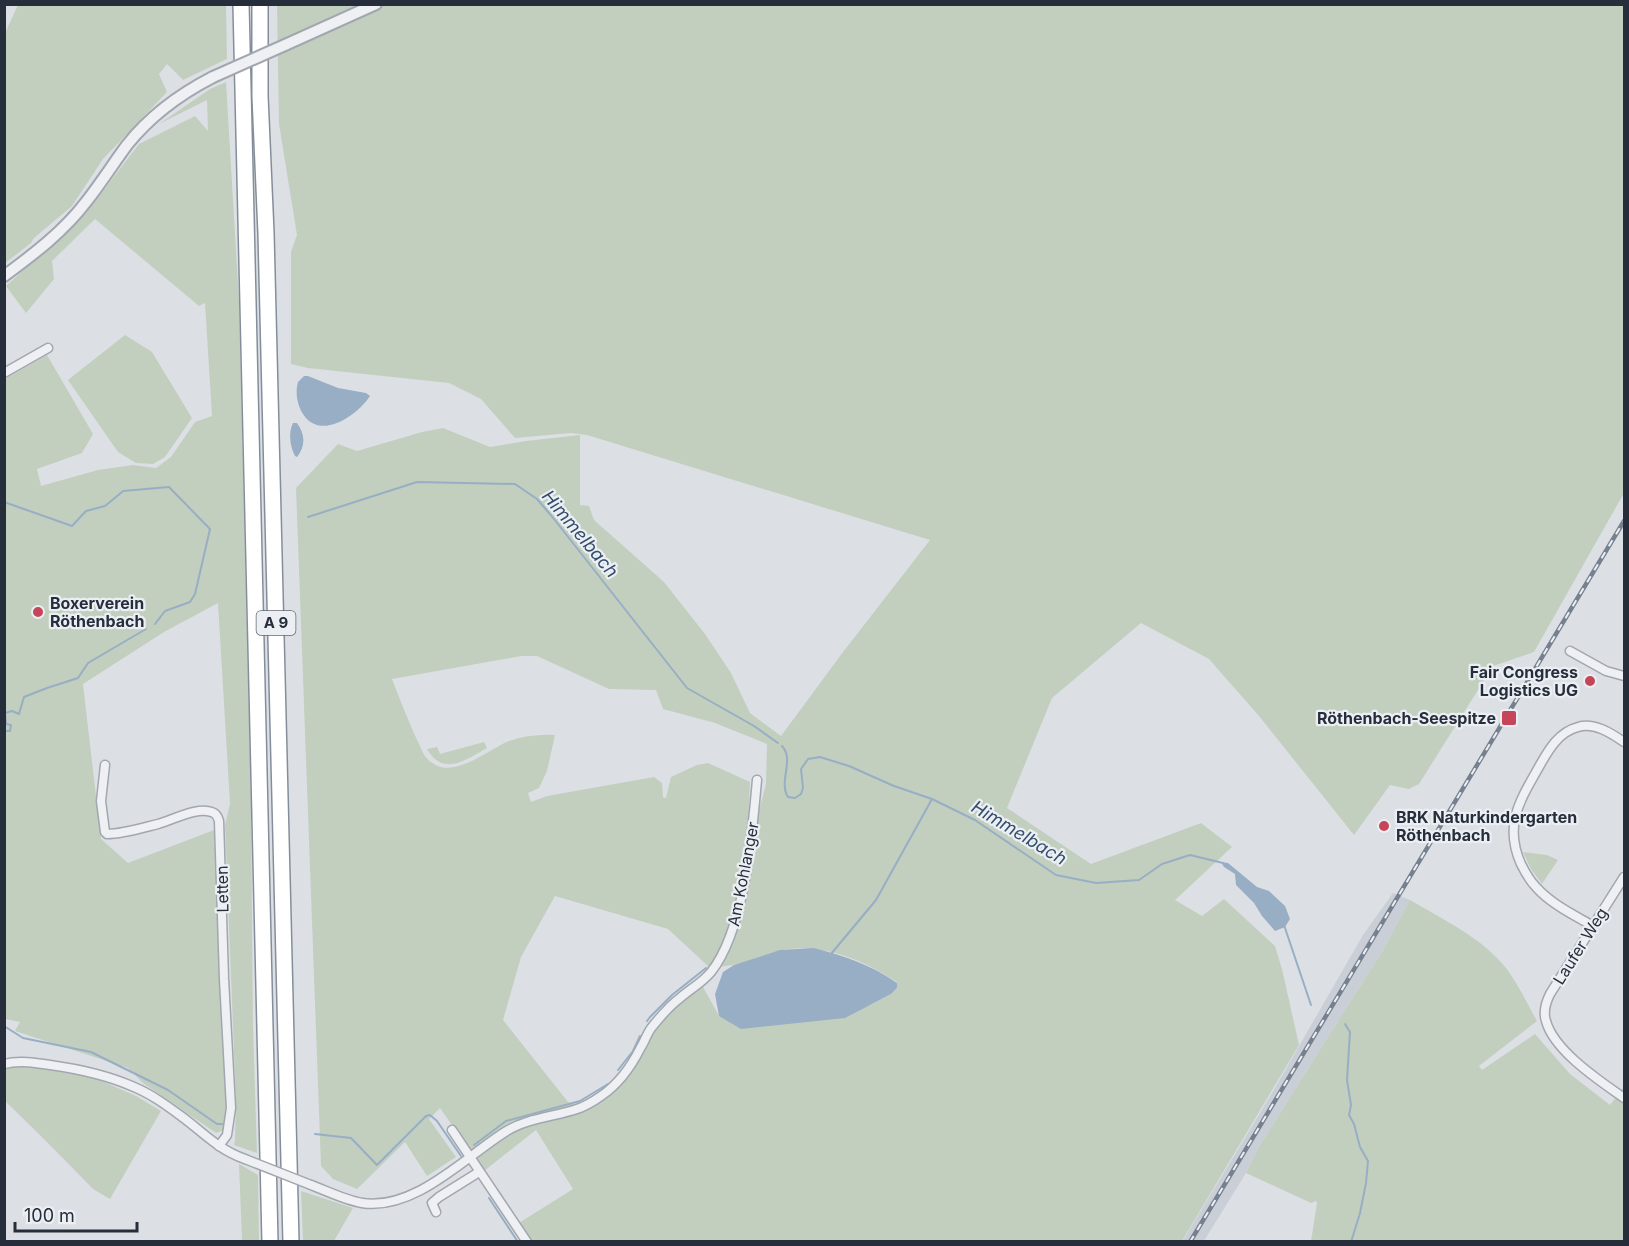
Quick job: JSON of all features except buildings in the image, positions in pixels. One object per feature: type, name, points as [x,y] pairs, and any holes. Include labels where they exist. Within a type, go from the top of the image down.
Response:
[{"type":"highway","name":"A 9","points":[[241,4],[270,1242]]},
{"type":"highway","name":"A 9","points":[[260,4],[260,96],[266,233],[291,1242]]},
{"type":"street","points":[[4,276],[57,234],[86,203],[128,144],[158,113],[181,95],[213,77],[376,4]]},
{"type":"street","points":[[4,373],[48,348]]},
{"type":"street","points":[[1570,651],[1606,671],[1624,675]]},
{"type":"street","points":[[1593,926],[1536,888],[1516,851],[1513,835],[1515,816],[1520,802],[1551,747],[1563,734],[1578,727],[1595,727],[1624,742]]},
{"type":"street","name":"Letten","points":[[105,765],[100,801],[107,834],[151,826],[187,813],[213,813],[219,820],[231,1108],[227,1135],[219,1146]]},
{"type":"street","name":"Am Kohlanger","points":[[470,1157],[515,1126],[580,1108],[603,1095],[629,1068],[650,1030],[662,1015],[710,973],[721,957],[733,929],[752,836],[757,780]]},
{"type":"street","name":"Laufer Weg","points":[[1624,877],[1550,994],[1546,1003],[1545,1019],[1556,1041],[1581,1066],[1624,1098]]},
{"type":"street","points":[[4,1064],[23,1061],[72,1068],[135,1087],[161,1102],[233,1155],[360,1203],[401,1199],[423,1189],[470,1157]]},
{"type":"street","points":[[452,1130],[527,1242]]},
{"type":"street","points":[[436,1212],[432,1203],[479,1172]]},
{"type":"shaded area","points":[[1393,893],[1410,900],[1383,950],[1258,1148],[1246,1173],[1204,1241],[1182,1242],[1363,935]]},
{"type":"green space","points":[[18,5],[226,5],[227,59],[183,80],[167,64],[159,74],[167,92],[103,159],[72,206],[5,263],[5,33]]},
{"type":"green space","points":[[277,5],[1624,5],[1624,493],[1534,652],[1493,666],[1419,784],[1409,789],[1390,785],[1354,835],[1259,716],[1209,659],[1141,623],[1052,698],[1007,808],[1091,864],[1201,823],[1232,847],[1175,900],[1202,916],[1224,899],[1275,946],[1299,1045],[1182,1241],[523,1241],[514,1226],[573,1189],[536,1130],[484,1171],[440,1108],[429,1119],[456,1157],[427,1176],[405,1142],[357,1189],[333,1179],[321,1166],[296,488],[338,444],[357,451],[443,428],[490,447],[580,435],[580,505],[589,506],[594,520],[664,582],[705,634],[731,673],[750,713],[781,736],[930,540],[587,435],[571,433],[515,438],[481,399],[449,383],[308,368],[291,364],[291,252],[297,235],[279,124]],"holes":[[[522,656],[537,656],[609,689],[656,690],[663,709],[715,723],[767,744],[766,784],[755,826],[748,824],[750,782],[708,763],[697,765],[671,777],[666,798],[663,797],[662,783],[654,777],[547,796],[531,802],[528,793],[539,788],[547,771],[555,735],[532,736],[509,741],[456,767],[445,768],[434,764],[425,756],[392,679]],[[555,896],[668,929],[710,968],[739,964],[778,951],[809,949],[840,954],[870,966],[897,982],[897,988],[891,994],[870,1005],[719,1016],[702,985],[672,1009],[652,1031],[603,1098],[584,1109],[568,1102],[503,1020],[521,957]]]},
{"type":"green space","points":[[226,82],[239,301],[257,1153],[234,1145],[236,1103],[225,825],[230,804],[218,603],[164,632],[83,684],[101,839],[128,863],[214,830],[227,1102],[224,1130],[216,1133],[143,1083],[128,1068],[15,1031],[20,1022],[5,1019],[5,379],[47,355],[93,434],[82,453],[37,469],[41,486],[98,470],[133,465],[156,468],[171,457],[195,422],[212,416],[205,303],[199,306],[95,219],[52,261],[54,279],[26,313],[6,286],[86,213],[139,144],[195,116],[208,131],[207,100],[159,124],[210,89]]},
{"type":"green space","points":[[125,335],[152,352],[192,418],[165,457],[153,464],[136,463],[118,452],[68,380]]},
{"type":"green space","points":[[484,742],[487,748],[455,764],[440,762],[427,749],[437,747],[440,754]]},
{"type":"green space","points":[[1523,852],[1547,855],[1558,860],[1542,884],[1531,869]]},
{"type":"green space","points":[[1410,900],[1474,938],[1496,957],[1514,980],[1537,1021],[1479,1066],[1482,1070],[1535,1034],[1570,1074],[1610,1105],[1624,1087],[1624,1241],[1311,1241],[1316,1201],[1311,1203],[1246,1173],[1258,1148],[1383,950]]},
{"type":"green space","points":[[22,1065],[95,1078],[136,1096],[161,1111],[110,1199],[93,1189],[5,1101],[4,1069]]},
{"type":"green space","points":[[239,1164],[258,1175],[259,1241],[242,1241]]},
{"type":"green space","points":[[301,1191],[353,1208],[334,1241],[303,1241]]},
{"type":"water","points":[[304,376],[370,396],[348,418],[338,423],[319,425],[310,422],[298,403],[297,386]]},
{"type":"water","points":[[293,423],[297,423],[303,436],[302,449],[297,457],[290,440]]},
{"type":"water","points":[[1221,862],[1228,863],[1257,887],[1269,891],[1285,906],[1290,919],[1285,927],[1275,931],[1254,903],[1236,885],[1235,874],[1224,867]]},
{"type":"water","points":[[814,948],[868,966],[897,983],[897,988],[891,994],[845,1018],[741,1029],[719,1016],[715,994],[723,972],[734,965],[780,950]]},
{"type":"waterway","name":"Himmelbach","points":[[308,517],[417,482],[515,484],[537,499],[554,519],[687,688],[754,726],[778,743]]},
{"type":"waterway","name":"Himmelbach","points":[[123,491],[169,487],[210,529],[195,594],[190,602],[165,611],[155,624]]},
{"type":"waterway","name":"Himmelbach","points":[[4,502],[72,526],[86,511],[105,506],[122,492]]},
{"type":"waterway","name":"Himmelbach","points":[[4,731],[10,731],[11,725],[6,724],[5,713],[12,711],[19,714],[24,697],[78,678],[88,663],[146,629]]},
{"type":"waterway","name":"Himmelbach","points":[[782,746],[787,758],[785,791],[788,797],[795,798],[801,794],[803,788],[801,769],[808,759],[820,757],[932,799],[975,820],[1056,875],[1096,883],[1139,880],[1162,864],[1190,855],[1223,863]]},
{"type":"waterway","points":[[831,954],[876,900],[932,799]]},
{"type":"waterway","name":"Himmelbach","points":[[1284,925],[1311,1005]]},
{"type":"waterway","points":[[647,1021],[672,995],[706,968]]},
{"type":"waterway","name":"Himmelbach","points":[[1345,1024],[1350,1032],[1347,1080],[1351,1105],[1349,1115],[1354,1124],[1360,1147],[1368,1161],[1360,1213],[1351,1242]]},
{"type":"waterway","points":[[4,1026],[23,1038],[91,1052],[168,1090],[217,1124],[223,1124]]},
{"type":"waterway","points":[[618,1070],[633,1051],[640,1036]]},
{"type":"waterway","points":[[474,1145],[506,1121],[580,1101],[608,1084]]},
{"type":"waterway","points":[[315,1134],[351,1138],[377,1165],[426,1116],[430,1115],[437,1121],[461,1156]]},
{"type":"waterway","points":[[489,1198],[518,1242]]},
{"type":"railway","points":[[1190,1242],[1624,521]]},
{"type":"place","name":"Boxerverein Röthenbach","points":[[38,612]]},
{"type":"place","name":"Fair Congress Logistics UG","points":[[1590,681]]},
{"type":"place","name":"Röthenbach-Seespitze","points":[[1509,718]]},
{"type":"place","name":"BRK Naturkindergarten Röthenbach","points":[[1384,826]]}]
